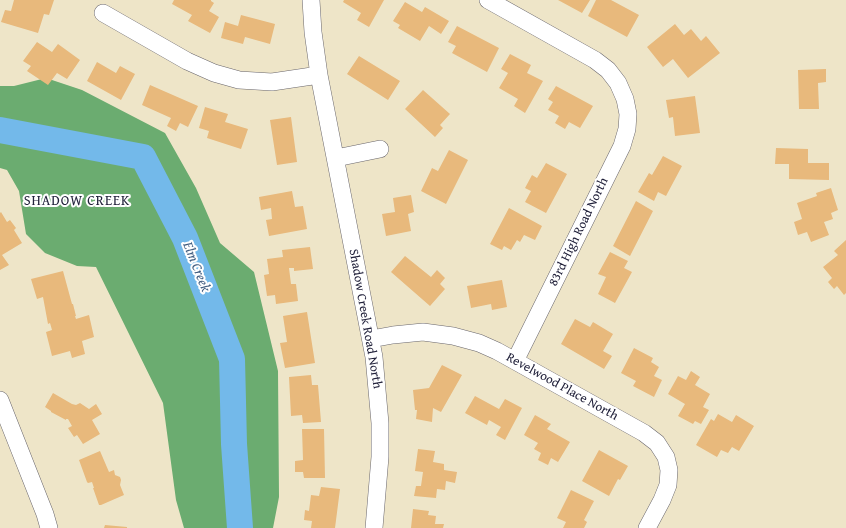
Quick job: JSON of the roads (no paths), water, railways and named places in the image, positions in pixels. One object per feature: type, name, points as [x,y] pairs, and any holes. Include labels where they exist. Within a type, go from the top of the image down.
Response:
[{"type":"street","name":"Shadow Creek Road North","points":[[311,0],[313,32],[319,75],[374,357],[380,423],[380,457],[374,528]]},
{"type":"street","name":"83rd High Road North","points":[[488,0],[595,60],[608,70],[618,83],[625,99],[628,114],[627,129],[622,146],[515,361]]},
{"type":"street","points":[[103,13],[187,61],[214,73],[239,80],[272,82],[319,75]]},
{"type":"street","points":[[336,158],[380,149]]},
{"type":"street","name":"Revelwood Place North","points":[[371,339],[423,332],[453,336],[479,343],[497,350],[644,433],[657,443],[666,457],[669,470],[668,485],[647,528]]},
{"type":"street","points":[[0,400],[49,528]]},
{"type":"waterway","name":"Elm Creek","points":[[0,130],[143,157],[185,238],[232,359],[234,444],[240,528]]},
{"type":"district","name":"SHADOW CREEK","points":[[77,201]]}]
